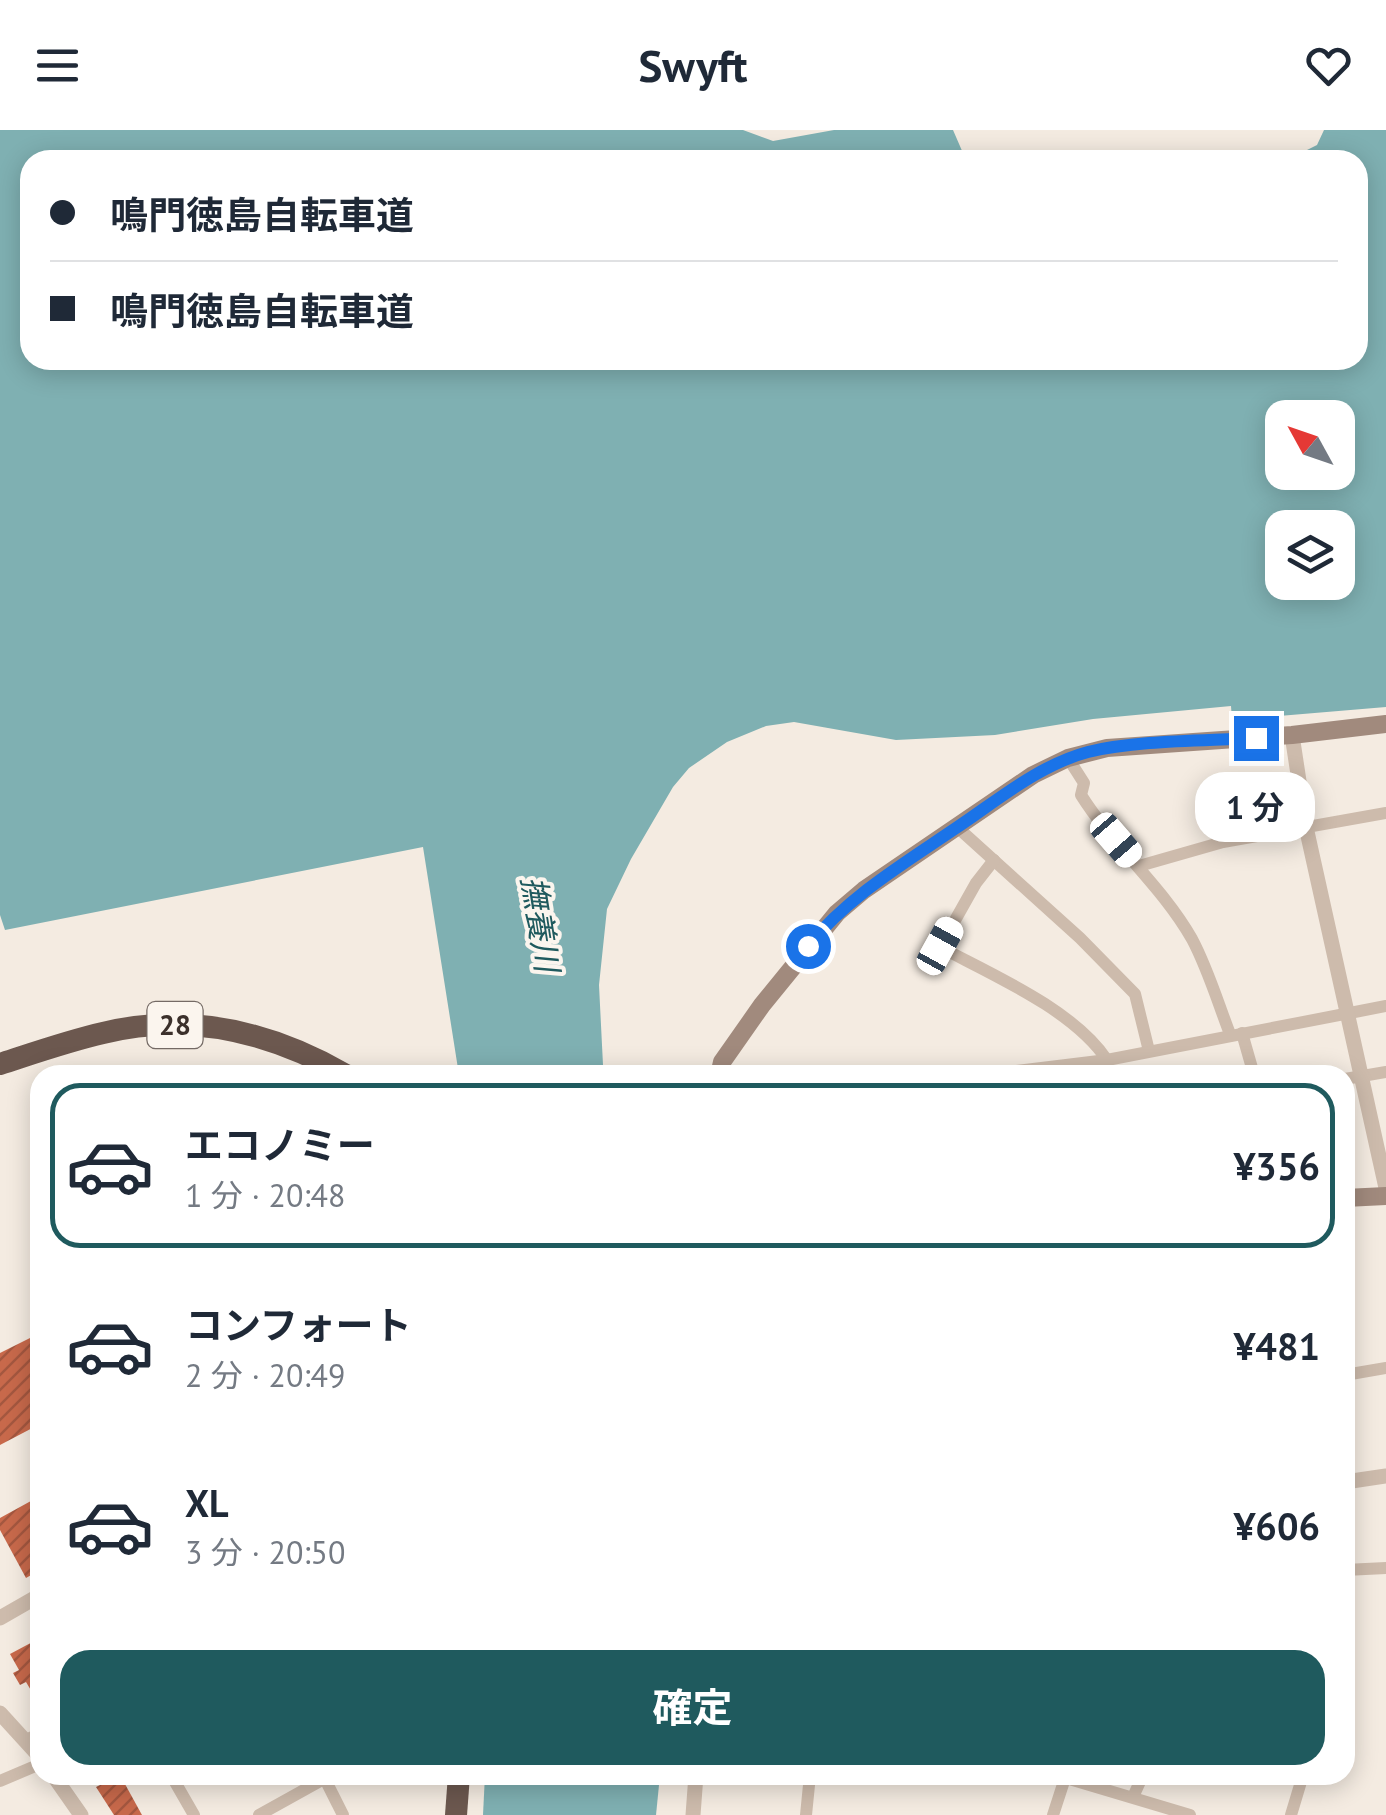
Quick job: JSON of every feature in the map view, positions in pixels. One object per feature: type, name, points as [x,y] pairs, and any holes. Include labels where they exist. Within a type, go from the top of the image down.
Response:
[{"type":"highway","name":"28","points":[[0,1064],[104,1032],[160,1024],[237,1029],[328,1065]]},
{"type":"highway","points":[[456,1815],[458,1785]]},
{"type":"main road","points":[[721,1065],[762,1004],[825,925],[864,890],[1034,775],[1068,758],[1107,748],[1386,724]]},
{"type":"main road","points":[[1355,1198],[1386,1196]]},
{"type":"street","points":[[1292,735],[1306,827],[1348,1014],[1352,1065]]},
{"type":"street","points":[[1068,758],[1084,783],[1081,795],[1092,813],[1139,866],[1191,938],[1250,1065]]},
{"type":"street","points":[[1139,866],[1223,842],[1386,812]]},
{"type":"street","points":[[957,828],[1080,938],[1135,994],[1150,1051]]},
{"type":"street","points":[[994,860],[940,946],[1052,1011],[1096,1043],[1107,1060]]},
{"type":"street","points":[[1082,1065],[1386,1006]]},
{"type":"street","points":[[1355,1077],[1386,1072]]},
{"type":"street","points":[[1355,1084],[1386,1188]]},
{"type":"street","points":[[1355,1373],[1386,1368]]},
{"type":"street","points":[[1355,1482],[1386,1476]]},
{"type":"street","points":[[1355,1570],[1386,1568]]},
{"type":"street","points":[[0,1618],[30,1601]]},
{"type":"street","points":[[0,1712],[30,1734]]},
{"type":"street","points":[[0,1782],[30,1766]]},
{"type":"street","points":[[60,1785],[81,1815]]},
{"type":"street","points":[[177,1785],[194,1815]]},
{"type":"street","points":[[260,1815],[314,1785]]},
{"type":"street","points":[[331,1785],[344,1815]]},
{"type":"street","points":[[692,1815],[695,1785]]},
{"type":"street","points":[[806,1815],[809,1785]]},
{"type":"street","points":[[1052,1815],[1063,1785]]},
{"type":"street","points":[[1094,1785],[1190,1815]]},
{"type":"street","points":[[1132,1797],[1138,1785]]},
{"type":"street","points":[[1291,1815],[1300,1785]]},
{"type":"water","name":"撫養川","points":[[0,130],[743,130],[773,141],[834,130],[953,130],[962,150],[20,150],[20,370],[1368,370],[1368,150],[1307,150],[1317,145],[1324,130],[1386,130],[1386,707],[1232,720],[1231,706],[1093,719],[995,735],[896,740],[794,722],[766,726],[727,742],[689,768],[673,787],[607,909],[599,985],[603,1065],[457,1065],[423,847],[5,930],[0,915]]},
{"type":"water","points":[[484,1785],[659,1785],[656,1815],[483,1815]]},
{"type":"building","points":[[30,1338],[30,1429],[0,1445],[0,1353]]},
{"type":"building","points":[[30,1502],[30,1576],[26,1578],[0,1530],[0,1518]]},
{"type":"building","points":[[30,1643],[30,1689],[26,1682],[20,1685],[13,1673],[19,1670],[10,1654]]},
{"type":"building","points":[[126,1785],[142,1815],[114,1815],[96,1787]]},
{"type":"route","points":[[808,946],[864,890],[1034,775],[1068,758],[1107,748],[1256,738]]}]
